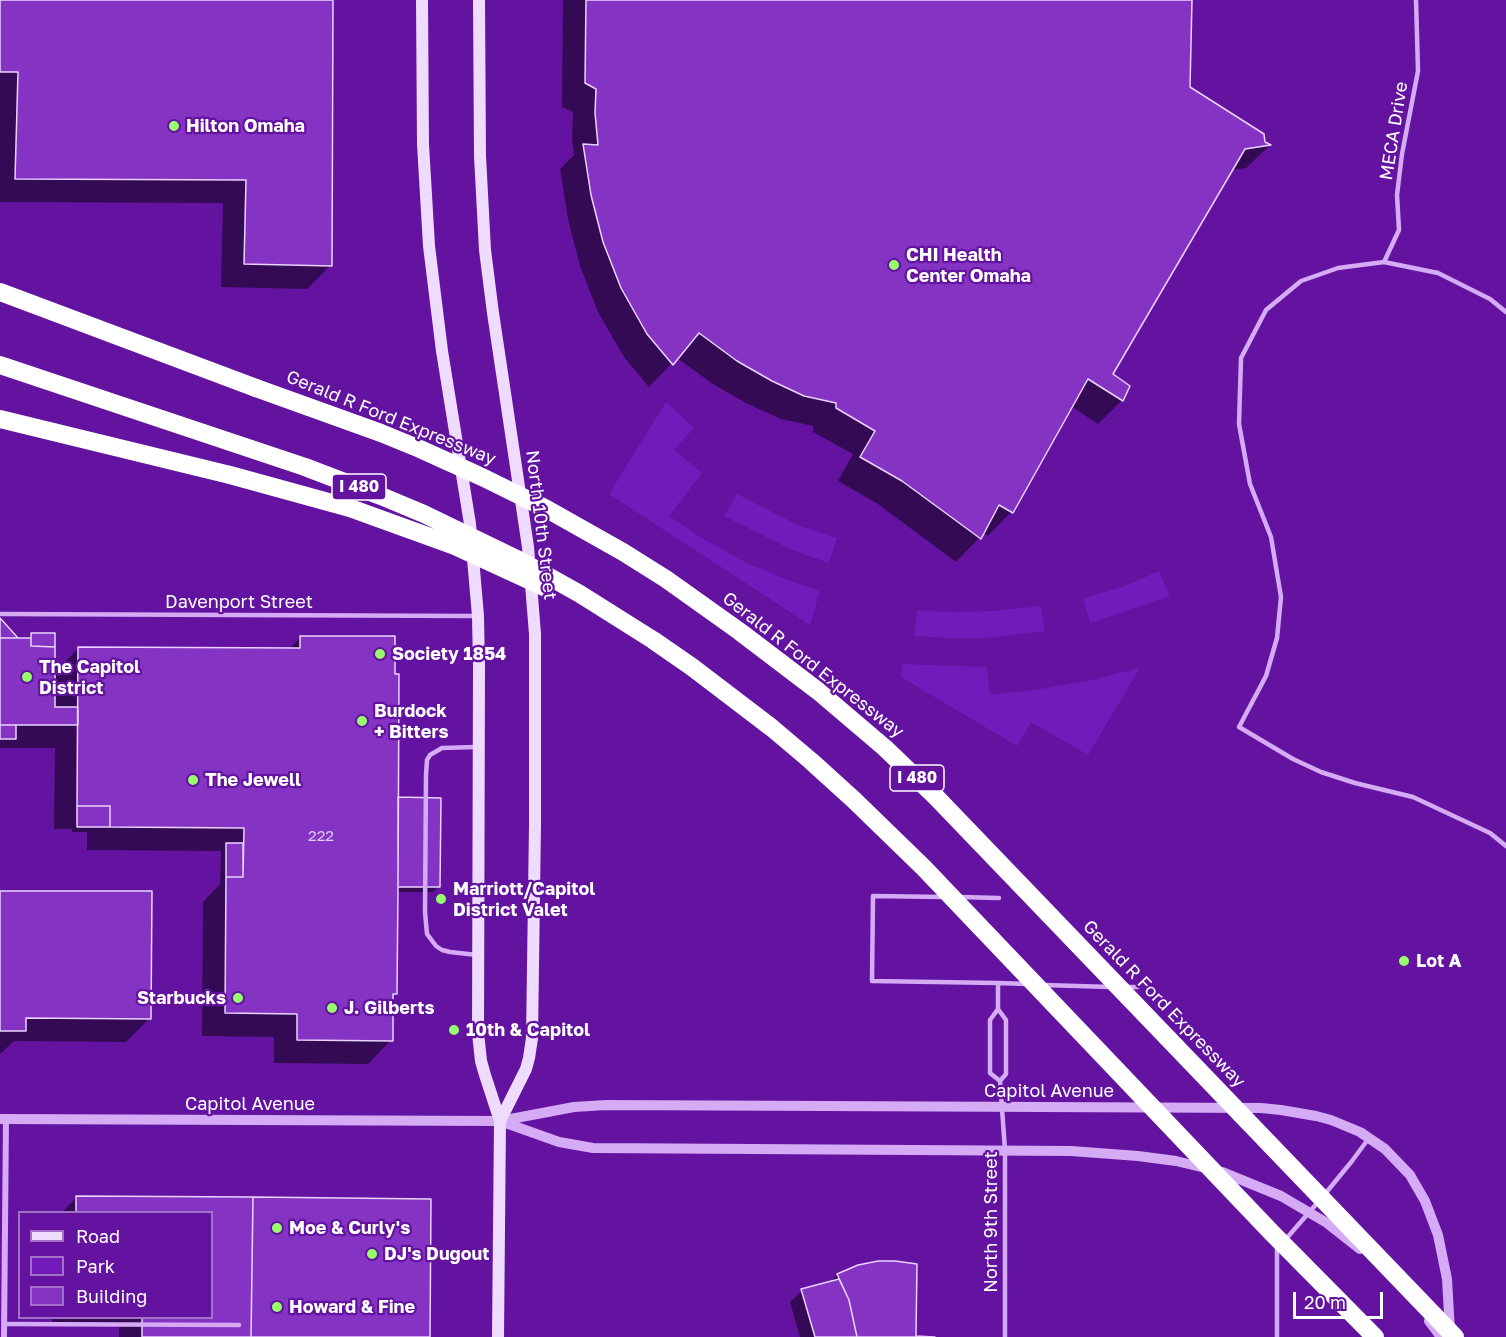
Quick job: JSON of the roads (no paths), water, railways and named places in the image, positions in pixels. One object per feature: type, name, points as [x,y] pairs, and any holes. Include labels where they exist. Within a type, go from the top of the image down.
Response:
[{"type":"highway","points":[[0,292],[256,388]]},
{"type":"highway","name":"Gerald R Ford Expressway","points":[[0,304],[256,388],[420,449],[545,508],[666,579],[810,685],[885,748],[928,789],[1453,1337]]},
{"type":"highway","name":"I 480","points":[[0,365],[304,467],[424,514],[511,556],[580,594],[692,667],[764,722],[810,761],[924,868],[1272,1233],[1375,1337]]},
{"type":"highway","points":[[0,419],[271,486],[350,508],[418,532],[557,593],[692,667]]},
{"type":"main road","name":"North 10th Street","points":[[422,0],[423,124],[429,246],[442,351],[468,511],[478,616],[478,1033],[485,1075],[500,1121],[498,1337]]},
{"type":"main road","name":"North 10th Street","points":[[479,0],[480,156],[485,250],[528,547],[535,634],[532,1038],[525,1069],[500,1121]]},
{"type":"street","name":"Capitol Avenue","points":[[3,1119],[500,1121],[562,1108],[587,1106],[1261,1108],[1281,1110],[1317,1116],[1344,1124],[1369,1137],[1385,1149],[1410,1175],[1425,1201],[1438,1235],[1447,1279],[1453,1337]]},
{"type":"street","points":[[3,1119],[4,1337]]},
{"type":"street","name":"Capitol Avenue","points":[[500,1121],[559,1142],[593,1148],[1005,1150],[1106,1154],[1197,1166],[1222,1172],[1281,1196],[1327,1223],[1387,1273],[1420,1309],[1441,1337]]},
{"type":"lane","name":"MECA Drive","points":[[1384,262],[1399,230],[1397,195],[1402,154],[1418,71],[1416,0]]},
{"type":"lane","points":[[1506,312],[1490,299],[1438,273],[1384,262],[1338,268],[1301,281],[1266,310],[1241,358],[1239,424],[1250,484],[1271,537],[1281,597],[1277,638],[1266,676],[1239,727],[1293,759],[1321,772],[1413,797],[1490,833],[1506,846]]},
{"type":"lane","name":"Davenport Street","points":[[0,614],[478,616]]},
{"type":"lane","points":[[478,955],[442,950],[431,941],[425,926],[425,901],[427,760],[430,755],[442,748],[479,747]]},
{"type":"lane","points":[[999,897],[873,896],[872,981],[1138,987]]},
{"type":"lane","points":[[998,983],[998,1009],[1006,1020],[1006,1074],[1000,1081],[990,1073],[990,1020],[998,1009]]},
{"type":"lane","name":"North 9th Street","points":[[1000,1081],[1005,1150],[1005,1337]]},
{"type":"lane","points":[[1277,1337],[1277,1249],[1352,1161],[1369,1137]]},
{"type":"lane","points":[[4,1324],[239,1325]]},
{"type":"place","name":"Hilton Omaha","points":[[174,126]]},
{"type":"place","name":"CHI Health Center Omaha","points":[[894,265]]},
{"type":"place","name":"Society 1854","points":[[380,654]]},
{"type":"place","name":"The Capitol District","points":[[27,677]]},
{"type":"place","name":"Burdock + Bitters","points":[[362,721]]},
{"type":"place","name":"The Jewell","points":[[193,780]]},
{"type":"place","name":"Marriott/Capitol District Valet","points":[[441,899]]},
{"type":"place","name":"Lot A","points":[[1404,961]]},
{"type":"place","name":"Starbucks","points":[[238,998]]},
{"type":"place","name":"J. Gilberts","points":[[332,1008]]},
{"type":"place","name":"10th & Capitol","points":[[454,1030]]},
{"type":"place","name":"Moe & Curly's","points":[[277,1228]]},
{"type":"place","name":"DJ's Dugout","points":[[372,1254]]},
{"type":"place","name":"Howard & Fine","points":[[277,1307]]}]
